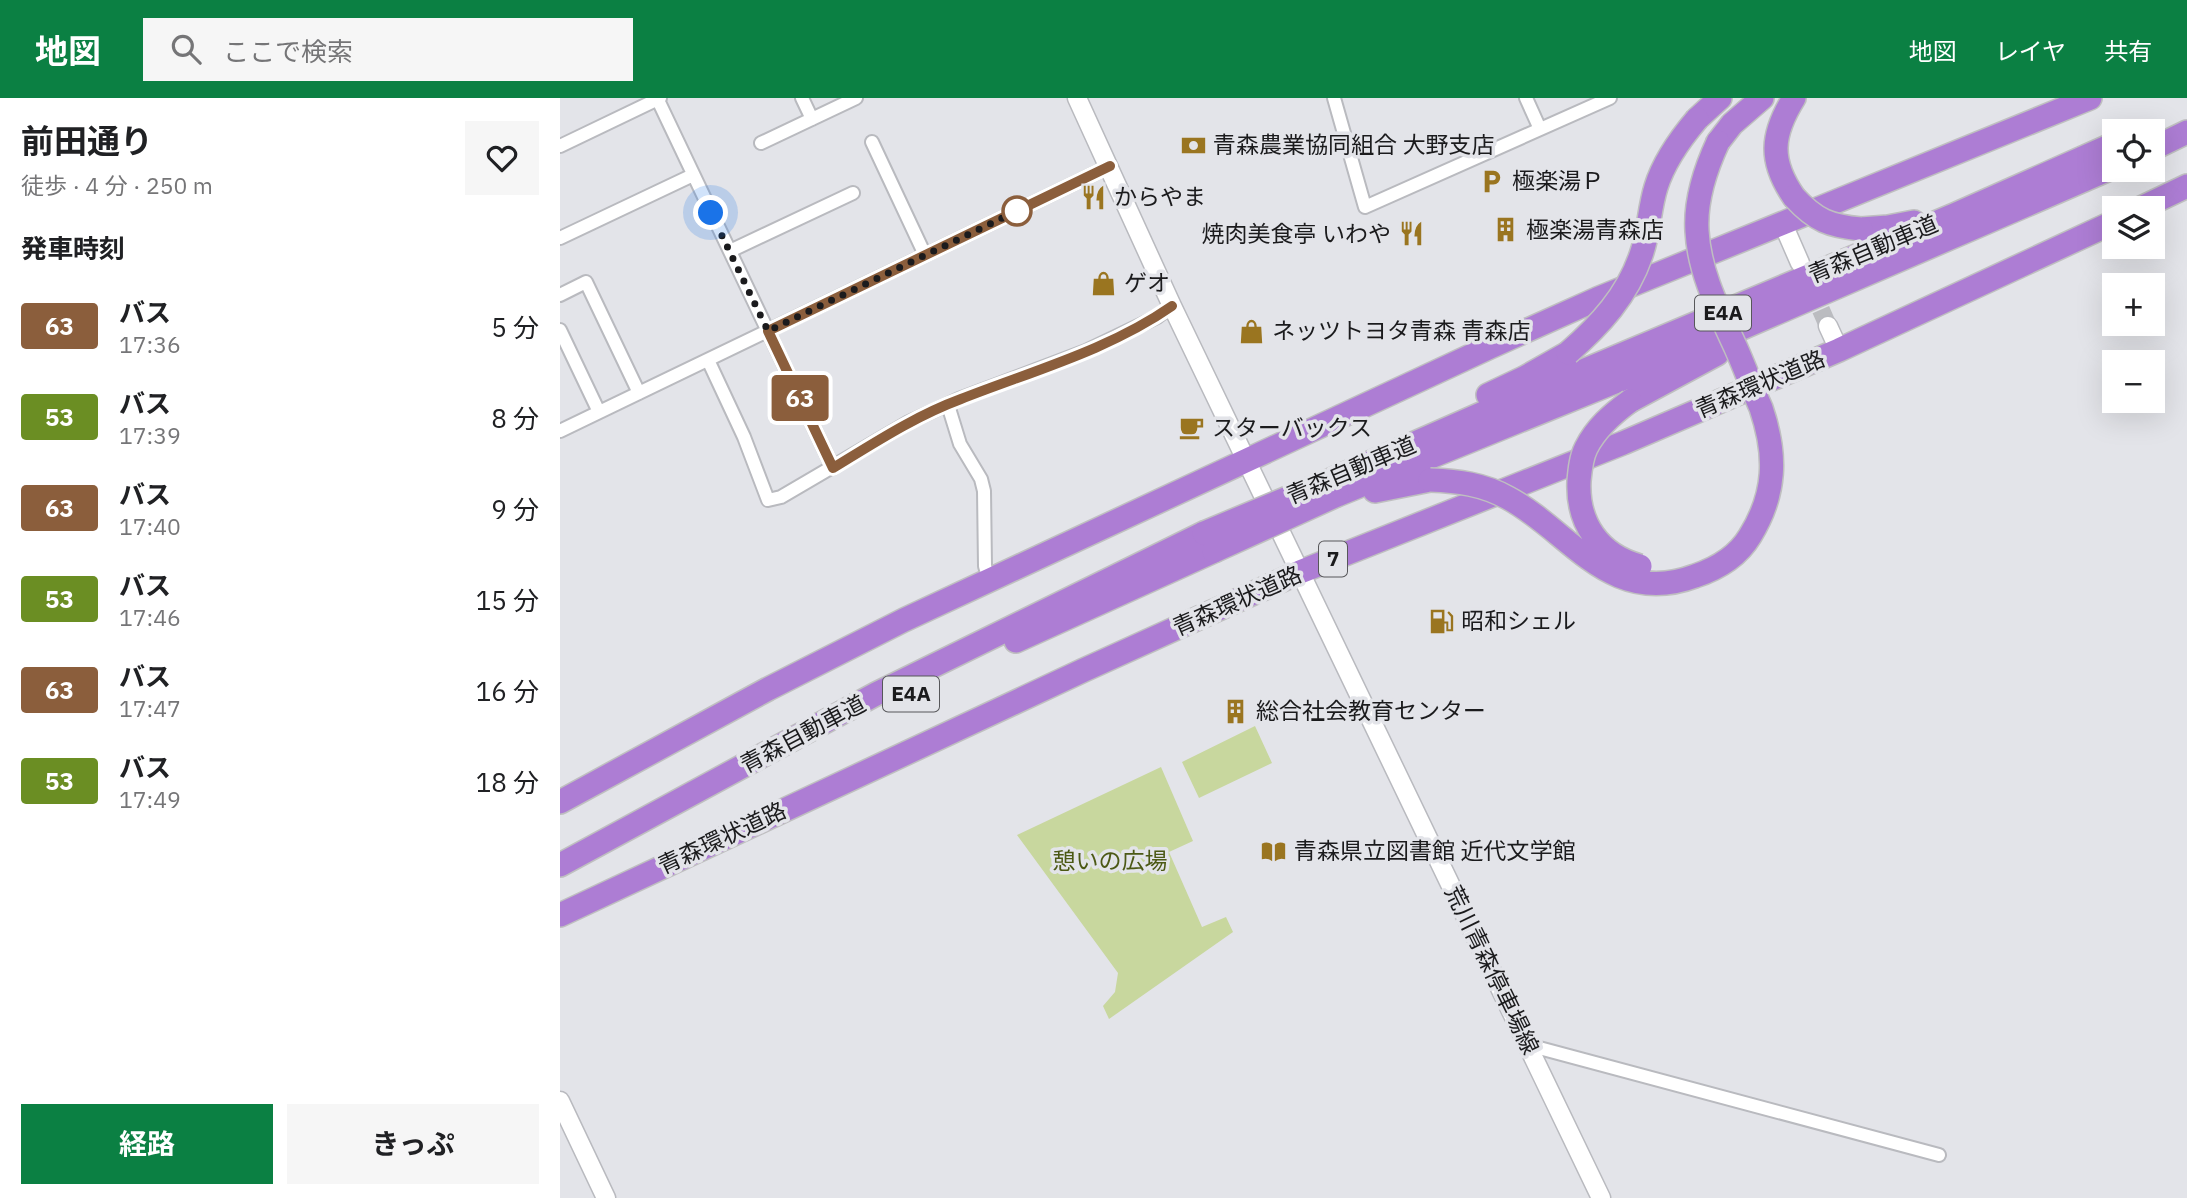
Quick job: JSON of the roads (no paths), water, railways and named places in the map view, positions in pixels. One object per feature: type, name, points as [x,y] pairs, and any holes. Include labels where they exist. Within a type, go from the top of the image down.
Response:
[{"type":"highway","points":[[1720,98],[1693,166],[1685,195],[1684,233],[1702,302],[1756,435],[1760,481],[1755,502],[1733,539],[1714,554],[1694,564],[1673,569],[1650,569],[1611,555],[1596,540],[1584,518],[1578,497],[1584,451],[1608,417],[1630,401],[1791,317],[1955,226]]},
{"type":"highway","points":[[1334,488],[1383,488],[1430,480],[1471,484],[1506,497],[1526,509],[1597,565],[1640,582],[1664,583],[1688,579],[1711,571],[1730,559],[1748,541],[1762,517],[1769,497],[1771,448],[1761,408],[1714,300],[1703,266],[1697,232],[1698,199],[1704,175],[1708,132],[1742,98]]},
{"type":"highway","points":[[1334,488],[1568,353],[1599,326],[1623,293],[1641,256],[1656,187],[1681,138],[1732,124],[1762,98]]},
{"type":"highway","points":[[1794,98],[1784,114],[1775,141],[1777,162],[1785,184],[1807,211],[1837,226],[1861,229],[1955,226]]},
{"type":"highway","points":[[560,802],[768,689],[989,580],[1597,299],[2090,98]]},
{"type":"highway","points":[[2165,128],[2187,122]]},
{"type":"highway","points":[[2165,143],[2187,132]]},
{"type":"highway","name":"青森自動車道","points":[[560,865],[1036,632],[1212,536],[1654,366],[1955,226],[2102,150]]},
{"type":"highway","name":"青森自動車道","points":[[1955,226],[2102,171]]},
{"type":"highway","points":[[2165,197],[2187,186]]},
{"type":"highway","name":"青森環状道路","points":[[560,915],[1300,572],[1623,443],[1839,350],[2102,228]]},
{"type":"highway","name":"青森自動車道","points":[[1212,536],[1264,528],[1334,488]]},
{"type":"main road","name":"荒川青森停車場線","points":[[1076,98],[1110,166],[1172,306],[1528,1045],[1595,1195]]},
{"type":"main road","points":[[1783,224],[1800,263]]},
{"type":"main road","points":[[1828,326],[1839,350]]},
{"type":"main road","points":[[560,1101],[606,1198]]},
{"type":"street","points":[[561,142],[658,98],[833,468]]},
{"type":"street","points":[[802,98],[812,119]]},
{"type":"street","points":[[761,144],[856,98]]},
{"type":"street","points":[[1334,98],[1365,207],[1610,98]]},
{"type":"street","points":[[1526,98],[1540,129]]},
{"type":"street","points":[[872,142],[925,255]]},
{"type":"street","points":[[560,431],[1110,166]]},
{"type":"street","points":[[560,238],[693,175]]},
{"type":"street","points":[[730,251],[853,193]]},
{"type":"street","points":[[560,295],[586,282],[639,393]]},
{"type":"street","points":[[708,360],[744,437],[768,500],[781,497],[909,422],[1086,351],[1157,317],[1172,306]]},
{"type":"street","points":[[560,330],[598,412]]},
{"type":"street","points":[[948,405],[960,444],[981,479],[985,491],[985,566],[989,580]]},
{"type":"street","points":[[1528,1045],[1939,1156]]},
{"type":"tunnel","points":[[1810,285],[1828,326]]},
{"type":"place","name":"青森農業協同組合 大野支店","points":[[1193,145]]},
{"type":"place","name":"極楽湯Ｐ","points":[[1492,181]]},
{"type":"place","name":"からやま","points":[[1094,197]]},
{"type":"place","name":"極楽湯青森店","points":[[1506,230]]},
{"type":"place","name":"焼肉美食亭 いわや","points":[[1411,234]]},
{"type":"place","name":"ゲオ","points":[[1104,283]]},
{"type":"place","name":"ネッツトヨタ青森 青森店","points":[[1252,331]]},
{"type":"place","name":"スターバックス","points":[[1192,428]]},
{"type":"place","name":"昭和シェル","points":[[1441,621]]},
{"type":"place","name":"総合社会教育センター","points":[[1236,711]]},
{"type":"place","name":"青森県立図書館 近代文学館","points":[[1274,851]]},
{"type":"park label","name":"憩いの広場","points":[[1110,861]]}]
